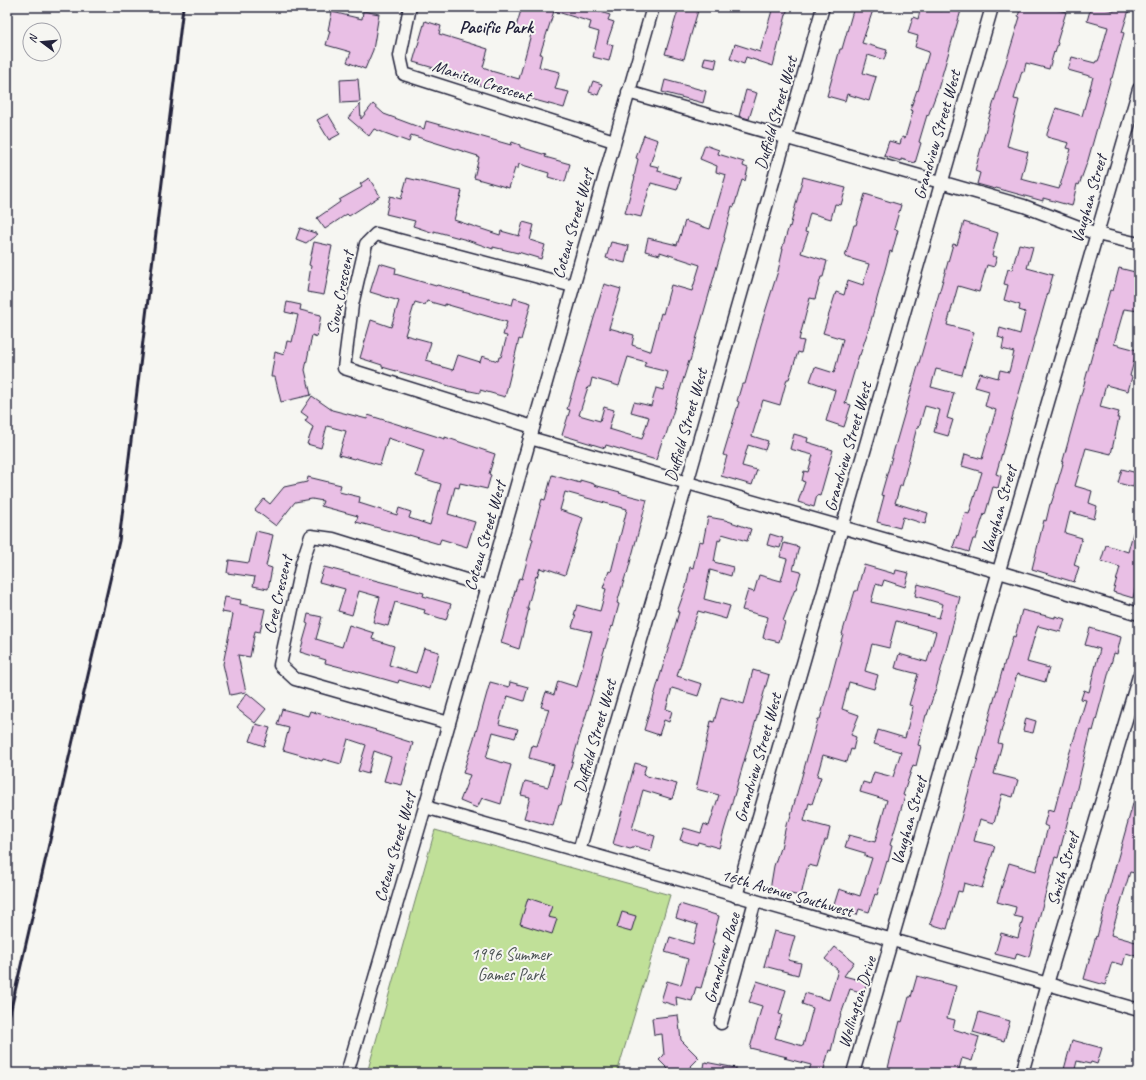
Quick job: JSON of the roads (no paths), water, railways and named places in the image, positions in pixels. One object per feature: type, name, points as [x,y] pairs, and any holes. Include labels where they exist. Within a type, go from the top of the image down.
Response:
[{"type":"street","name":"Manitou Crescent","points":[[410,7],[400,56],[404,74],[614,141]]},
{"type":"street","name":"Coteau Street West","points":[[347,1073],[488,587],[652,7]]},
{"type":"street","name":"Duffield Street West","points":[[579,851],[787,138],[823,7]]},
{"type":"street","name":"Grandview Street West","points":[[736,896],[992,7]]},
{"type":"street","name":"Vaughan Street","points":[[893,940],[998,572],[1139,89]]},
{"type":"street","points":[[628,92],[1024,206],[1097,234],[1139,244]]},
{"type":"street","name":"Sioux Crescent","points":[[532,433],[344,368],[352,305],[366,244],[376,234],[573,286]]},
{"type":"street","points":[[532,433],[687,483],[1139,614]]},
{"type":"street","name":"Cree Crescent","points":[[449,723],[295,679],[280,665],[302,563],[311,536],[333,539],[488,587]]},
{"type":"street","name":"Smith Street","points":[[1022,1073],[1139,676]]},
{"type":"street","name":"16th Avenue Southwest","points":[[425,807],[1139,1010]]},
{"type":"street","name":"Grandview Place","points":[[721,1024],[755,901]]},
{"type":"street","name":"Wellington Drive","points":[[853,1073],[893,940]]},
{"type":"railway","points":[[7,1026],[119,541],[183,7]]},
{"type":"district","name":"Pacific Park","points":[[496,27]]},
{"type":"park label","name":"1996 Summer Games Park","points":[[511,964]]}]
